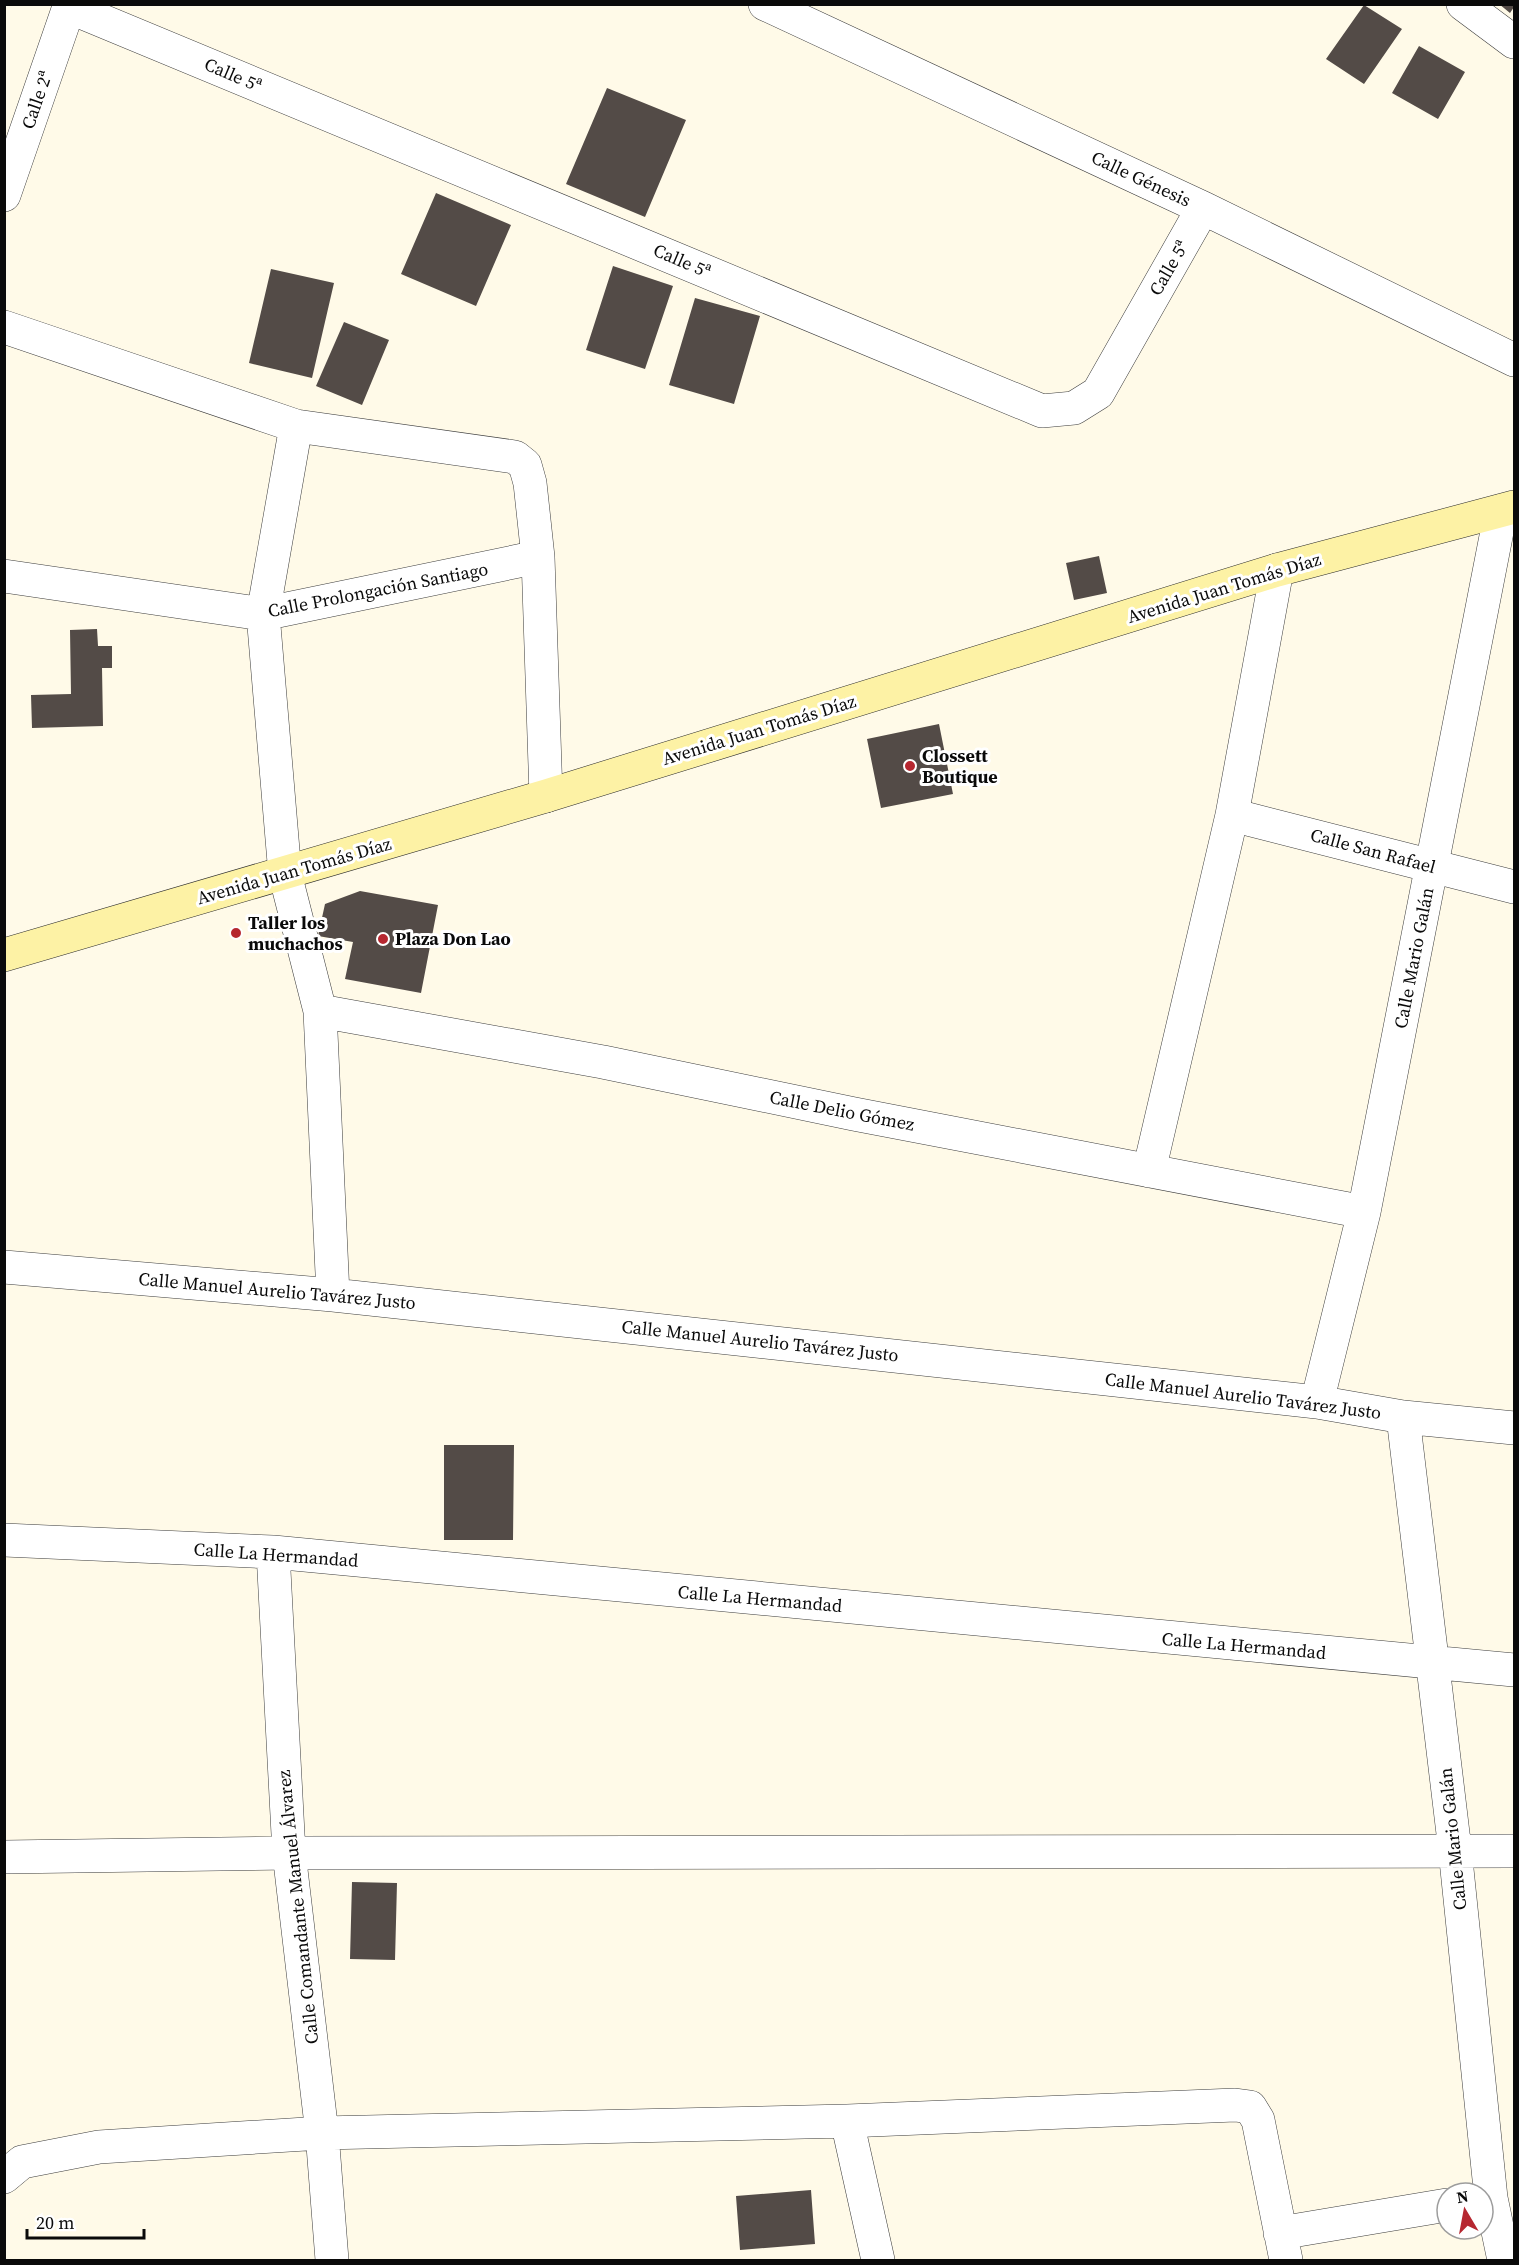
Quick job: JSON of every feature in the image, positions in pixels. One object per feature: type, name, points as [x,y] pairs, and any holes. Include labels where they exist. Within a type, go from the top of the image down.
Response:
[{"type":"street","name":"Calle Génesis","points":[[765,4],[1203,208],[1515,360]]},
{"type":"street","points":[[1463,4],[1515,42]]},
{"type":"street","name":"Calle 5ª","points":[[69,6],[1042,411],[1074,408],[1098,393],[1203,208]]},
{"type":"street","name":"Calle 2ª","points":[[4,195],[69,6]]},
{"type":"street","points":[[4,327],[297,426],[515,457],[525,465],[530,483],[538,557],[546,796]]},
{"type":"street","points":[[297,426],[263,614],[285,874],[320,1011],[333,1295]]},
{"type":"street","name":"Avenida Juan Tomás Díaz","points":[[4,955],[546,796],[1277,570],[1508,509]]},
{"type":"street","name":"Calle Mario Galán","points":[[1317,1402],[1364,1212],[1432,867],[1508,509]]},
{"type":"street","name":"Calle Prolongación Santiago","points":[[4,576],[263,614],[538,557]]},
{"type":"street","points":[[1149,1171],[1232,815],[1277,570]]},
{"type":"street","name":"Calle San Rafael","points":[[1232,815],[1515,887]]},
{"type":"street","name":"Calle Delio Gómez","points":[[320,1011],[603,1062],[1364,1212]]},
{"type":"street","name":"Calle Manuel Aurelio Tavárez Justo","points":[[4,1267],[333,1295],[1317,1402],[1403,1417],[1515,1428]]},
{"type":"street","name":"Calle Mario Galán","points":[[1403,1417],[1504,2260]]},
{"type":"street","name":"Calle La Hermandad","points":[[4,1540],[273,1552],[1515,1670]]},
{"type":"street","name":"Calle Comandante Manuel Álvarez","points":[[273,1552],[289,1853],[322,2133],[332,2260]]},
{"type":"street","points":[[4,1857],[289,1853],[1515,1851]]},
{"type":"street","points":[[4,2177],[22,2162],[99,2147],[322,2133],[847,2121],[1235,2105],[1250,2107],[1258,2120],[1283,2247],[1435,2208]]},
{"type":"street","points":[[847,2121],[878,2260]]},
{"type":"building","points":[[1499,4],[1514,4],[1514,7],[1510,13]]},
{"type":"building","points":[[1364,5],[1402,29],[1364,84],[1326,59]]},
{"type":"building","points":[[1419,46],[1465,72],[1438,119],[1392,93]]},
{"type":"building","points":[[607,88],[686,120],[645,217],[566,184]]},
{"type":"building","points":[[436,193],[511,225],[476,306],[401,274]]},
{"type":"building","points":[[613,266],[673,286],[645,369],[586,350]]},
{"type":"building","points":[[271,269],[334,283],[312,378],[249,363]]},
{"type":"building","points":[[695,298],[760,316],[734,404],[669,385]]},
{"type":"building","points":[[344,322],[389,340],[362,405],[316,386]]},
{"type":"building","points":[[1099,556],[1107,593],[1074,600],[1066,563]]},
{"type":"building","points":[[97,629],[98,646],[112,646],[112,668],[102,668],[103,726],[32,728],[31,695],[71,694],[70,630]]},
{"type":"building","name":"Clossett Boutique","points":[[939,724],[953,794],[881,808],[867,739]]},
{"type":"building","name":"Plaza Don Lao","points":[[360,891],[438,905],[421,993],[345,979],[353,942],[318,936],[325,904]]},
{"type":"building","points":[[444,1445],[514,1445],[513,1540],[444,1540]]},
{"type":"building","points":[[352,1882],[397,1883],[395,1960],[350,1959]]},
{"type":"building","points":[[811,2190],[815,2244],[740,2250],[736,2196]]},
{"type":"place","name":"Clossett Boutique","points":[[910,766]]},
{"type":"place","name":"Taller los muchachos","points":[[236,933]]},
{"type":"place","name":"Plaza Don Lao","points":[[383,939]]}]
